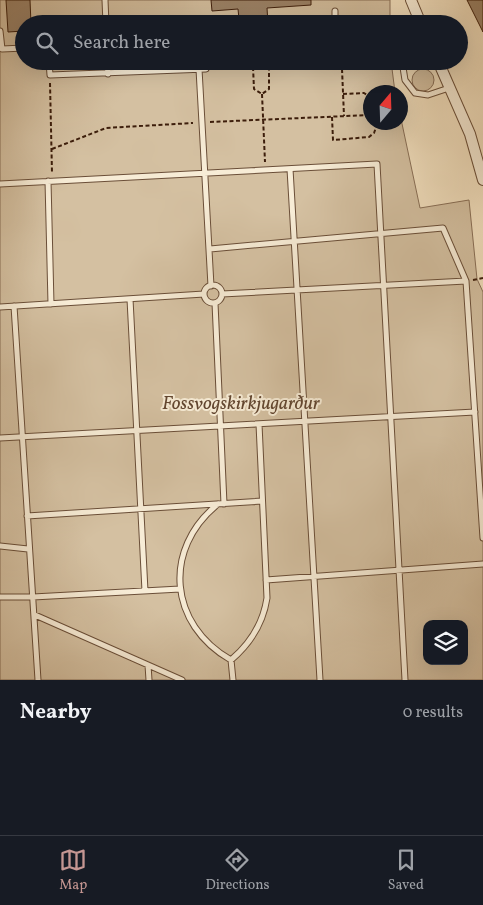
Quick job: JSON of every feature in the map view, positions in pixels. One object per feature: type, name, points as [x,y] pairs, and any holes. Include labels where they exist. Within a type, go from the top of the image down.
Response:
[{"type":"street","points":[[411,0],[417,15]]},
{"type":"street","points":[[442,70],[470,134],[483,180]]},
{"type":"lane","points":[[105,0],[106,15]]},
{"type":"lane","points":[[335,11],[335,15]]},
{"type":"lane","points":[[0,31],[2,50],[15,49]]},
{"type":"lane","points":[[50,70],[50,75],[181,70]]},
{"type":"lane","points":[[108,70],[108,74]]},
{"type":"lane","points":[[199,70],[211,286]]},
{"type":"lane","points":[[403,70],[405,80],[415,92],[428,94],[449,88]]},
{"type":"lane","points":[[0,184],[378,164],[405,680]]},
{"type":"lane","points":[[290,169],[316,576],[320,680]]},
{"type":"lane","points":[[50,181],[51,304]]},
{"type":"lane","points":[[210,249],[443,228],[466,281],[483,538]]},
{"type":"lane","points":[[222,294],[466,281]]},
{"type":"lane","points":[[204,294],[205,290],[211,286],[218,287],[222,294]]},
{"type":"lane","points":[[0,307],[204,294]]},
{"type":"lane","points":[[204,294],[207,301],[215,303]]},
{"type":"lane","points":[[221,504],[215,303],[222,294]]},
{"type":"lane","points":[[130,299],[145,591]]},
{"type":"lane","points":[[14,306],[28,549],[38,680]]},
{"type":"lane","points":[[0,438],[475,412]]},
{"type":"lane","points":[[231,660],[247,645],[259,627],[267,598],[259,424]]},
{"type":"lane","points":[[26,516],[262,501]]},
{"type":"lane","points":[[221,504],[200,522],[187,543],[181,563],[180,589],[187,614],[198,633],[213,648],[231,660]]},
{"type":"lane","points":[[0,546],[28,549]]},
{"type":"lane","points":[[266,580],[483,564]]},
{"type":"lane","points":[[0,597],[180,589]]},
{"type":"lane","points":[[34,615],[182,680]]},
{"type":"lane","points":[[231,660],[233,680]]},
{"type":"lane","points":[[148,665],[149,680]]},
{"type":"path","points":[[253,70],[254,89],[262,94]]},
{"type":"path","points":[[262,94],[269,89],[269,70]]},
{"type":"path","points":[[342,70],[344,116]]},
{"type":"path","points":[[50,75],[50,181]]},
{"type":"path","points":[[343,94],[363,93]]},
{"type":"path","points":[[262,94],[265,170]]},
{"type":"path","points":[[332,117],[333,140],[369,137],[375,130]]},
{"type":"green space","name":"Fossvogskirkjugarður","points":[[0,0],[390,0],[390,15],[15,15],[15,70],[392,70],[394,85],[363,85],[363,130],[403,130],[420,208],[469,200],[477,279],[483,292],[483,680],[0,680]]},
{"type":"green space","points":[[418,70],[428,70],[434,76],[434,84],[427,91],[419,91],[412,84],[412,76]]},
{"type":"building","points":[[6,0],[30,0],[31,15],[15,15],[15,32],[8,32]]},
{"type":"building","points":[[211,0],[311,0],[311,5],[267,8],[267,15],[239,15],[238,9],[212,11]]},
{"type":"building","points":[[467,0],[483,0],[483,32]]}]
